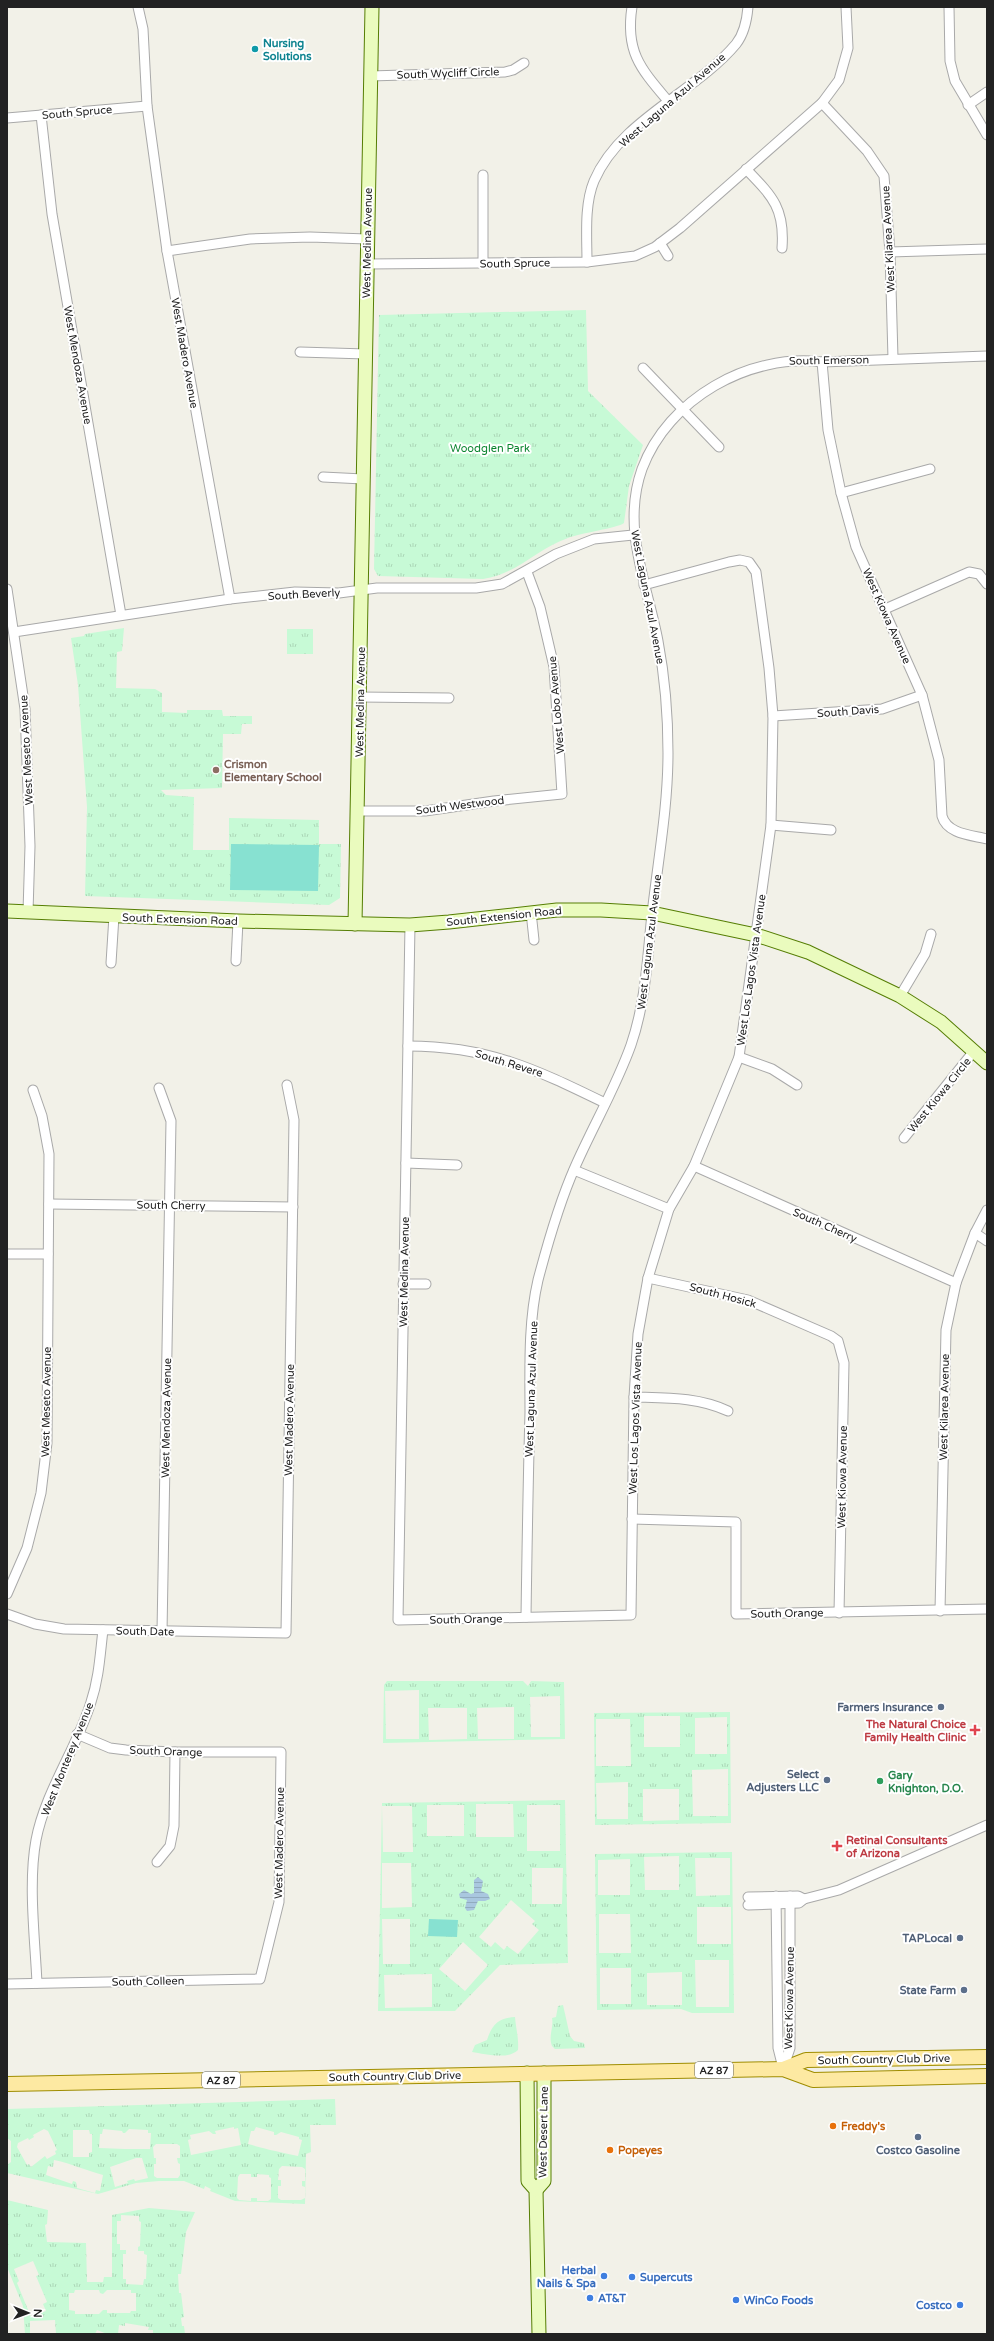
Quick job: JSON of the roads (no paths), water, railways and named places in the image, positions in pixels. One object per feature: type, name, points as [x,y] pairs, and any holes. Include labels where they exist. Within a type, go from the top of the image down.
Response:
[{"type":"main road","name":"South Country Club Drive","points":[[783,2070],[806,2060],[987,2058]]},
{"type":"main road","name":"South Country Club Drive","points":[[7,2084],[527,2073],[783,2070],[813,2080],[987,2076]]},
{"type":"street","name":"West Madero Avenue","points":[[138,7],[143,29],[147,106],[167,251],[230,599]]},
{"type":"street","name":"West Medina Avenue","points":[[355,924],[372,7]]},
{"type":"street","points":[[632,7],[631,23],[634,52],[642,71],[668,101]]},
{"type":"street","name":"West Laguna Azul Avenue","points":[[587,262],[589,206],[594,182],[606,160],[626,137],[668,101],[709,69],[736,43],[746,22],[748,7]]},
{"type":"street","points":[[822,103],[840,80],[848,48],[846,7]]},
{"type":"street","points":[[949,7],[950,61],[955,81],[987,135]]},
{"type":"street","name":"South Wycliff Circle","points":[[370,76],[505,72],[513,70],[524,63]]},
{"type":"street","points":[[968,105],[987,92]]},
{"type":"street","name":"South Spruce","points":[[367,264],[587,262],[635,256],[660,243],[680,228],[822,103]]},
{"type":"street","name":"West Kilarea Avenue","points":[[822,103],[867,150],[884,176],[890,252],[893,358]]},
{"type":"street","name":"South Spruce","points":[[7,118],[147,106]]},
{"type":"street","name":"West Mendoza Avenue","points":[[41,114],[52,214],[121,615]]},
{"type":"street","points":[[746,169],[772,196],[779,209],[782,220],[782,248]]},
{"type":"street","points":[[482,175],[483,263]]},
{"type":"street","points":[[167,251],[250,239],[310,237],[368,239]]},
{"type":"street","points":[[660,243],[668,256]]},
{"type":"street","points":[[890,252],[987,249]]},
{"type":"street","points":[[300,352],[366,354]]},
{"type":"street","name":"South Emerson","points":[[683,408],[732,374],[780,361],[802,360],[822,362],[893,358],[987,356]]},
{"type":"street","name":"West Kiowa Avenue","points":[[822,362],[828,430],[841,493],[856,547],[885,609],[922,695],[939,760],[944,824],[949,829],[987,839]]},
{"type":"street","points":[[643,368],[719,447]]},
{"type":"street","name":"West Laguna Azul Avenue","points":[[526,1617],[531,1349],[536,1292],[554,1222],[574,1170],[630,1049],[643,1008],[652,913],[663,830],[668,758],[667,706],[658,640],[633,535],[634,509],[642,470],[654,442],[683,408]]},
{"type":"street","points":[[841,493],[930,469]]},
{"type":"street","points":[[323,477],[363,479]]},
{"type":"street","name":"South Beverly","points":[[14,632],[230,599],[295,592],[339,593],[362,589],[476,588],[502,584],[527,572],[556,554],[594,539],[633,535]]},
{"type":"street","name":"West Los Lagos Vista Avenue","points":[[631,1616],[634,1397],[638,1334],[648,1278],[669,1209],[694,1166],[739,1057],[771,825],[772,716],[769,668],[756,572],[749,562],[740,560],[644,585]]},
{"type":"street","name":"West Lobo Avenue","points":[[527,572],[540,607],[554,667],[562,794]]},
{"type":"street","points":[[885,609],[969,572],[979,574],[987,584]]},
{"type":"street","name":"West Meseto Avenue","points":[[7,589],[25,709],[29,785],[28,912]]},
{"type":"street","name":"South Davis","points":[[772,716],[882,709],[922,695]]},
{"type":"street","points":[[360,697],[449,698]]},
{"type":"street","name":"South Westwood","points":[[357,811],[425,811],[494,801],[562,794]]},
{"type":"street","points":[[771,825],[831,830]]},
{"type":"street","name":"South Extension Road","points":[[7,911],[238,921],[410,925],[531,912],[602,910],[652,913],[756,935],[808,952],[900,996],[941,1022],[987,1062]]},
{"type":"street","points":[[531,912],[534,940]]},
{"type":"street","points":[[111,963],[114,916]]},
{"type":"street","points":[[236,961],[238,921]]},
{"type":"street","name":"West Medina Avenue","points":[[398,1620],[410,925]]},
{"type":"street","points":[[900,996],[925,954],[931,934]]},
{"type":"street","name":"South Revere","points":[[408,1046],[467,1051],[503,1059],[544,1073],[605,1103]]},
{"type":"street","name":"West Kiowa Circle","points":[[904,1138],[974,1052]]},
{"type":"street","points":[[739,1057],[772,1069],[797,1085]]},
{"type":"street","name":"West Madero Avenue","points":[[286,1633],[294,1120],[287,1085]]},
{"type":"street","name":"West Mendoza Avenue","points":[[159,1088],[171,1121],[162,1632]]},
{"type":"street","name":"West Meseto Avenue","points":[[7,1594],[27,1548],[42,1494],[47,1443],[49,1154],[42,1116],[33,1090]]},
{"type":"street","points":[[406,1163],[457,1165]]},
{"type":"street","name":"South Cherry","points":[[694,1166],[956,1283]]},
{"type":"street","points":[[574,1170],[669,1209]]},
{"type":"street","name":"South Cherry","points":[[49,1204],[293,1207]]},
{"type":"street","name":"West Kilarea Avenue","points":[[940,1611],[945,1338],[956,1283],[975,1233],[987,1210]]},
{"type":"street","points":[[975,1233],[987,1240]]},
{"type":"street","points":[[7,1254],[48,1254]]},
{"type":"street","name":"South Hosick","points":[[648,1278],[748,1300],[831,1336],[838,1341]]},
{"type":"street","points":[[403,1284],[426,1284]]},
{"type":"street","name":"West Kiowa Avenue","points":[[838,1341],[844,1362],[839,1613]]},
{"type":"street","points":[[634,1397],[689,1399],[713,1404],[728,1411]]},
{"type":"street","name":"South Orange","points":[[632,1519],[736,1522],[736,1614],[987,1610]]},
{"type":"street","name":"South Date","points":[[7,1614],[50,1626],[103,1630],[286,1633]]},
{"type":"street","name":"South Orange","points":[[398,1620],[631,1616]]},
{"type":"street","name":"West Monterey Avenue","points":[[37,1984],[33,1873],[36,1840],[46,1806],[91,1703],[99,1673],[103,1630]]},
{"type":"street","name":"South Orange","points":[[77,1734],[110,1748],[175,1752],[281,1752]]},
{"type":"street","points":[[157,1862],[170,1846],[174,1826],[175,1752]]},
{"type":"street","name":"West Madero Avenue","points":[[260,1979],[278,1902],[281,1752]]},
{"type":"street","points":[[748,1901],[790,1900],[798,1896],[804,1899],[839,1890],[987,1825]]},
{"type":"street","name":"West Kiowa Avenue","points":[[776,1900],[778,2048],[783,2070]]},
{"type":"street","name":"West Kiowa Avenue","points":[[783,2070],[790,2048],[790,1900]]},
{"type":"street","name":"South Colleen","points":[[7,1984],[260,1979]]},
{"type":"street","name":"West Desert Lane","points":[[527,2073],[528,2181],[536,2190],[539,2334]]},
{"type":"street","name":"West Desert Lane","points":[[536,2190],[544,2181],[544,2073]]},
{"type":"place","name":"Nursing Solutions","points":[[255,49]]},
{"type":"place","name":"Crismon Elementary School","points":[[216,770]]},
{"type":"place","name":"Farmers Insurance","points":[[941,1707]]},
{"type":"place","name":"The Natural Choice Family Health Clinic","points":[[975,1730]]},
{"type":"place","name":"Select Adjusters LLC","points":[[827,1780]]},
{"type":"place","name":"Gary Knighton, D.O.","points":[[880,1781]]},
{"type":"place","name":"Retinal Consultants of Arizona","points":[[837,1846]]},
{"type":"place","name":"TAPLocal","points":[[960,1938]]},
{"type":"place","name":"State Farm","points":[[964,1990]]},
{"type":"place","name":"Freddy's","points":[[833,2126]]},
{"type":"place","name":"Costco Gasoline","points":[[918,2137]]},
{"type":"place","name":"Popeyes","points":[[610,2150]]},
{"type":"place","name":"Herbal Nails & Spa","points":[[604,2276]]},
{"type":"place","name":"Supercuts","points":[[632,2277]]},
{"type":"place","name":"AT&T","points":[[590,2298]]},
{"type":"place","name":"WinCo Foods","points":[[736,2300]]},
{"type":"place","name":"Costco","points":[[960,2305]]},
{"type":"park label","name":"Woodglen Park","points":[[490,448]]}]
